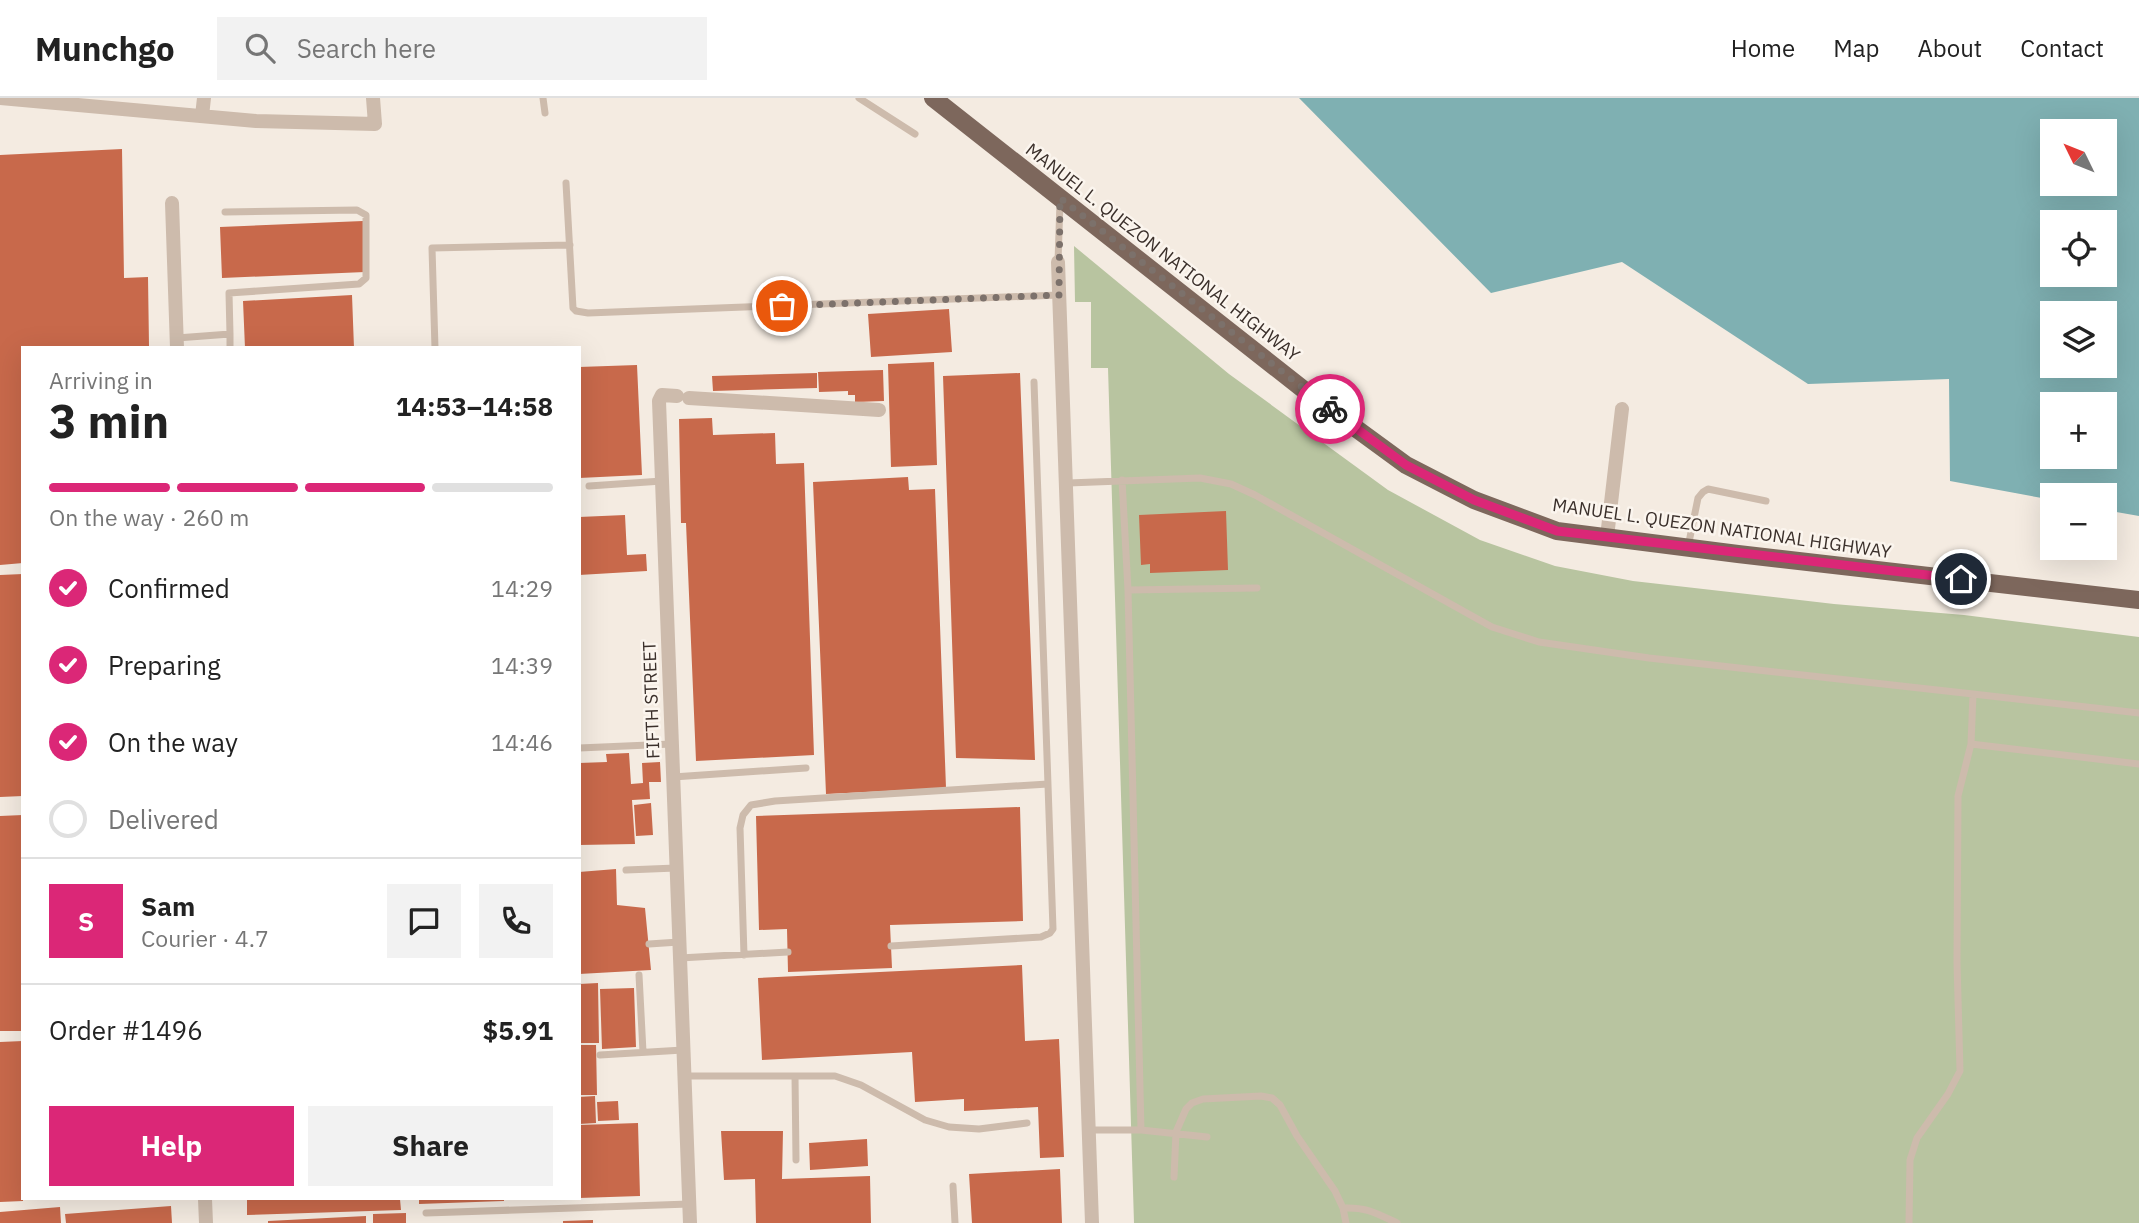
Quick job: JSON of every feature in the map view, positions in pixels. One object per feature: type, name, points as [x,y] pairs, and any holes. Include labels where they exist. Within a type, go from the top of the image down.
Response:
[{"type":"main road","name":"MANUEL L. QUEZON NATIONAL HIGHWAY","points":[[933,98],[1302,388],[1406,465],[1474,500],[1557,531],[2139,600]]},
{"type":"street","points":[[0,98],[256,121],[375,124],[373,98]]},
{"type":"street","points":[[202,116],[204,98]]},
{"type":"street","points":[[172,203],[177,343]]},
{"type":"street","points":[[1058,262],[1068,483],[1092,1223]]},
{"type":"street","name":"FIFTH STREET","points":[[690,1223],[659,398],[662,395],[880,410]]},
{"type":"street","points":[[1607,537],[1622,409]]},
{"type":"street","points":[[205,1200],[205,1223]]},
{"type":"lane","points":[[543,98],[545,113]]},
{"type":"lane","points":[[859,98],[915,134]]},
{"type":"lane","points":[[566,183],[573,308],[576,311],[588,313],[1059,295]]},
{"type":"lane","points":[[1058,262],[1060,198]]},
{"type":"lane","points":[[225,212],[357,210],[366,215],[366,278],[359,284],[229,293],[230,346]]},
{"type":"lane","points":[[435,346],[432,248],[570,246]]},
{"type":"lane","points":[[177,343],[230,334]]},
{"type":"lane","points":[[891,946],[1041,937],[1050,933],[1054,924],[1034,382]]},
{"type":"lane","points":[[1068,483],[1200,478],[1231,484],[1492,627],[1539,642],[1649,658],[2139,713]]},
{"type":"lane","points":[[1122,480],[1128,590],[1141,1130]]},
{"type":"lane","points":[[589,486],[662,481]]},
{"type":"lane","points":[[1688,548],[1698,498],[1703,492],[1708,489],[1766,500]]},
{"type":"lane","points":[[1128,590],[1257,588]]},
{"type":"lane","points":[[1909,1223],[1910,1160],[1917,1138],[1948,1094],[1959,1071],[1958,796],[1971,744],[1973,694]]},
{"type":"lane","points":[[581,748],[672,744]]},
{"type":"lane","points":[[1971,744],[2139,764]]},
{"type":"lane","points":[[673,777],[806,768]]},
{"type":"lane","points":[[744,955],[740,828],[743,816],[751,805],[1048,784]]},
{"type":"lane","points":[[626,870],[676,868]]},
{"type":"lane","points":[[649,944],[679,942]]},
{"type":"lane","points":[[679,958],[788,952]]},
{"type":"lane","points":[[639,975],[643,1052]]},
{"type":"lane","points":[[600,1055],[683,1050]]},
{"type":"lane","points":[[684,1076],[835,1076],[861,1085],[925,1120],[949,1127],[979,1129],[1027,1124]]},
{"type":"lane","points":[[795,1076],[796,1160]]},
{"type":"lane","points":[[1174,1177],[1176,1132],[1186,1109],[1192,1103],[1203,1099],[1261,1096],[1272,1098],[1280,1105],[1297,1136],[1335,1191],[1346,1223]]},
{"type":"lane","points":[[1089,1130],[1176,1132],[1189,1137],[1207,1137]]},
{"type":"lane","points":[[953,1186],[956,1223]]},
{"type":"lane","points":[[425,1213],[689,1204]]},
{"type":"lane","points":[[1343,1208],[1361,1207],[1397,1223]]},
{"type":"green space","points":[[1074,246],[1229,374],[1388,490],[1480,540],[1555,566],[1633,581],[1834,604],[1964,615],[2139,637],[2139,1223],[1134,1223],[1108,368],[1091,368],[1091,302],[1075,302]]},
{"type":"water","points":[[1299,98],[2139,98],[2139,516],[2117,512],[2117,483],[2040,483],[2040,498],[1950,481],[1949,379],[1808,384],[1622,262],[1491,293]]},
{"type":"building","points":[[122,149],[124,278],[148,277],[149,346],[21,346],[21,563],[0,565],[0,155]]},
{"type":"building","points":[[363,221],[365,272],[222,278],[220,227]]},
{"type":"building","points":[[352,295],[354,346],[245,346],[243,301]]},
{"type":"building","points":[[949,309],[952,352],[871,357],[868,314]]},
{"type":"building","points":[[934,362],[937,465],[891,467],[888,364]]},
{"type":"building","points":[[637,365],[642,475],[581,478],[581,367]]},
{"type":"building","points":[[883,370],[884,401],[855,402],[855,395],[848,395],[848,391],[819,392],[818,372]]},
{"type":"building","points":[[817,373],[817,388],[713,391],[712,376]]},
{"type":"building","points":[[1020,373],[1035,760],[956,758],[943,376]]},
{"type":"building","points":[[712,418],[713,435],[775,433],[776,464],[804,463],[814,755],[696,761],[686,523],[681,523],[679,419]]},
{"type":"building","points":[[908,477],[909,490],[935,489],[946,788],[826,794],[813,482]]},
{"type":"building","points":[[1226,511],[1228,570],[1150,573],[1150,564],[1141,565],[1139,515]]},
{"type":"building","points":[[625,515],[627,555],[646,554],[647,571],[581,575],[581,517]]},
{"type":"building","points":[[21,574],[21,796],[0,797],[0,575]]},
{"type":"building","points":[[629,753],[631,784],[643,783],[642,763],[660,762],[661,782],[649,782],[650,799],[632,800],[635,844],[581,845],[581,763],[607,762],[606,754]]},
{"type":"building","points":[[651,803],[653,835],[636,836],[634,805]]},
{"type":"building","points":[[1020,807],[1023,921],[890,925],[892,968],[788,972],[787,929],[759,930],[756,816]]},
{"type":"building","points":[[21,815],[21,1031],[0,1031],[0,816]]},
{"type":"building","points":[[616,869],[617,905],[645,908],[651,970],[581,974],[581,872]]},
{"type":"building","points":[[1022,965],[1025,1041],[1059,1039],[1064,1157],[1040,1158],[1038,1107],[964,1111],[964,1099],[915,1102],[912,1052],[762,1060],[758,978]]},
{"type":"building","points":[[598,983],[599,1043],[581,1043],[581,984]]},
{"type":"building","points":[[634,988],[636,1047],[602,1049],[600,989]]},
{"type":"building","points":[[21,1041],[23,1201],[0,1202],[0,1042]]},
{"type":"building","points":[[581,1045],[596,1045],[597,1095],[581,1095]]},
{"type":"building","points":[[595,1096],[596,1123],[581,1124],[581,1097]]},
{"type":"building","points":[[618,1101],[619,1120],[598,1121],[597,1102]]},
{"type":"building","points":[[638,1123],[640,1196],[581,1198],[581,1125]]},
{"type":"building","points":[[721,1131],[783,1131],[782,1179],[870,1176],[871,1223],[756,1223],[755,1179],[724,1180]]},
{"type":"building","points":[[867,1139],[868,1166],[810,1170],[809,1143]]},
{"type":"building","points":[[1060,1169],[1062,1223],[972,1223],[969,1174]]},
{"type":"building","points":[[247,1200],[400,1200],[401,1210],[247,1215]]},
{"type":"building","points":[[419,1200],[504,1200],[504,1201],[419,1204]]},
{"type":"building","points":[[171,1206],[172,1223],[66,1223],[65,1214]]},
{"type":"building","points":[[60,1207],[61,1223],[0,1223],[0,1212]]},
{"type":"building","points":[[406,1213],[406,1223],[373,1223],[373,1214]]},
{"type":"building","points":[[366,1216],[366,1223],[268,1223],[268,1221]]},
{"type":"building","points":[[593,1220],[593,1223],[563,1223],[563,1221]]},
{"type":"way so far","points":[[782,306],[1059,295],[1060,198],[1330,409]]},
{"type":"route","points":[[1330,409],[1406,465],[1474,500],[1557,531],[1961,579]]}]
